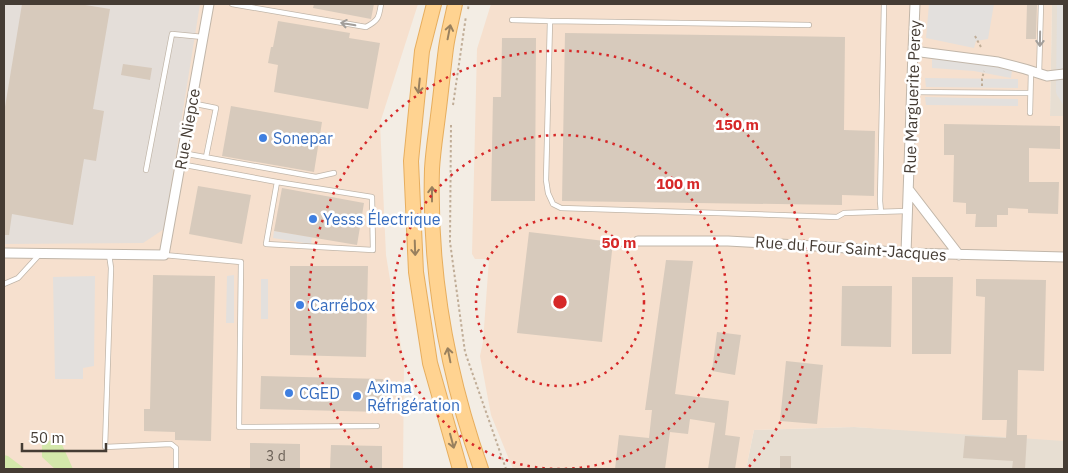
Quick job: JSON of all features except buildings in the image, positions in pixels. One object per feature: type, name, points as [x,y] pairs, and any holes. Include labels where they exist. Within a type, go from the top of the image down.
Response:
[{"type":"main road","points":[[434,4],[422,51],[411,161],[416,272],[430,363],[460,469]]},
{"type":"main road","points":[[455,4],[446,47],[432,167],[432,228],[437,284],[444,327],[470,438],[481,469]]},
{"type":"street","name":"Rue Niepce","points":[[164,255],[209,4]]},
{"type":"street","name":"Rue Marguerite Perey","points":[[906,253],[915,4]]},
{"type":"street","points":[[912,51],[998,62],[1047,76],[1064,74]]},
{"type":"street","name":"Rue Marguerite Perey","points":[[909,190],[959,255]]},
{"type":"street","name":"Rue du Four Saint-Jacques","points":[[638,240],[728,241],[906,253],[1064,257]]},
{"type":"street","points":[[4,253],[164,255]]},
{"type":"lane","points":[[232,4],[366,27],[379,18],[381,4]]},
{"type":"lane","points":[[881,212],[884,4]]},
{"type":"lane","points":[[1030,113],[1030,93],[1035,73],[1040,4]]},
{"type":"lane","points":[[512,20],[809,25]]},
{"type":"lane","points":[[550,21],[546,180],[548,193],[553,204],[561,208],[828,217],[837,217],[844,213],[907,211]]},
{"type":"lane","points":[[146,170],[172,34],[203,37]]},
{"type":"lane","points":[[911,92],[1030,93]]},
{"type":"lane","points":[[191,103],[216,108],[206,158]]},
{"type":"lane","points":[[182,153],[316,177],[334,173]]},
{"type":"lane","points":[[180,164],[372,197],[373,250],[266,244],[277,182]]},
{"type":"lane","points":[[4,284],[18,278],[41,253]]},
{"type":"lane","points":[[109,254],[111,268],[105,447],[171,444],[176,448],[176,469]]},
{"type":"lane","points":[[164,255],[241,262],[239,426],[377,426]]},
{"type":"path","points":[[452,112],[469,4]]},
{"type":"path","points":[[450,121],[450,242],[465,352],[506,469]]},
{"type":"shaded area","points":[[4,4],[418,4],[380,123],[386,255],[404,365],[403,469],[4,469]]},
{"type":"shaded area","points":[[4,4],[200,4],[164,229],[143,243],[4,244]]},
{"type":"shaded area","points":[[491,4],[1052,4],[1050,116],[1064,116],[1064,441],[854,427],[754,430],[746,469],[513,469],[491,415],[480,356],[483,342],[489,259],[475,259],[472,254],[477,49]]},
{"type":"shaded area","points":[[929,4],[994,4],[988,39],[976,41],[974,48],[926,38]]},
{"type":"shaded area","points":[[1052,4],[1064,4],[1064,116],[1050,116]]},
{"type":"shaded area","points":[[1057,4],[1064,4],[1064,106],[1056,92]]},
{"type":"shaded area","points":[[932,59],[971,62],[1012,70],[1011,78],[974,71],[932,68]]},
{"type":"shaded area","points":[[925,78],[1018,79],[1018,88],[926,87]]},
{"type":"shaded area","points":[[925,97],[1018,99],[1018,106],[926,105]]},
{"type":"shaded area","points":[[274,231],[312,237],[311,244],[273,238]]},
{"type":"shaded area","points":[[234,275],[234,323],[226,323],[227,276]]},
{"type":"shaded area","points":[[95,276],[94,366],[83,368],[83,379],[55,379],[53,277]]},
{"type":"shaded area","points":[[261,279],[268,279],[268,319],[261,319]]},
{"type":"shaded area","points":[[854,427],[1064,439],[1064,469],[746,469],[754,430]]},
{"type":"green space","points":[[60,440],[73,469],[55,469],[42,457],[42,441]]},
{"type":"green space","points":[[4,455],[8,456],[25,469],[4,469]]},
{"type":"place","name":"Sonepar","points":[[263,138]]},
{"type":"place","name":"Yesss Électrique","points":[[313,219]]},
{"type":"place","name":"Carrébox","points":[[300,305]]},
{"type":"place","name":"CGED","points":[[289,393]]},
{"type":"place","name":"Axima Réfrigération","points":[[357,396]]}]
